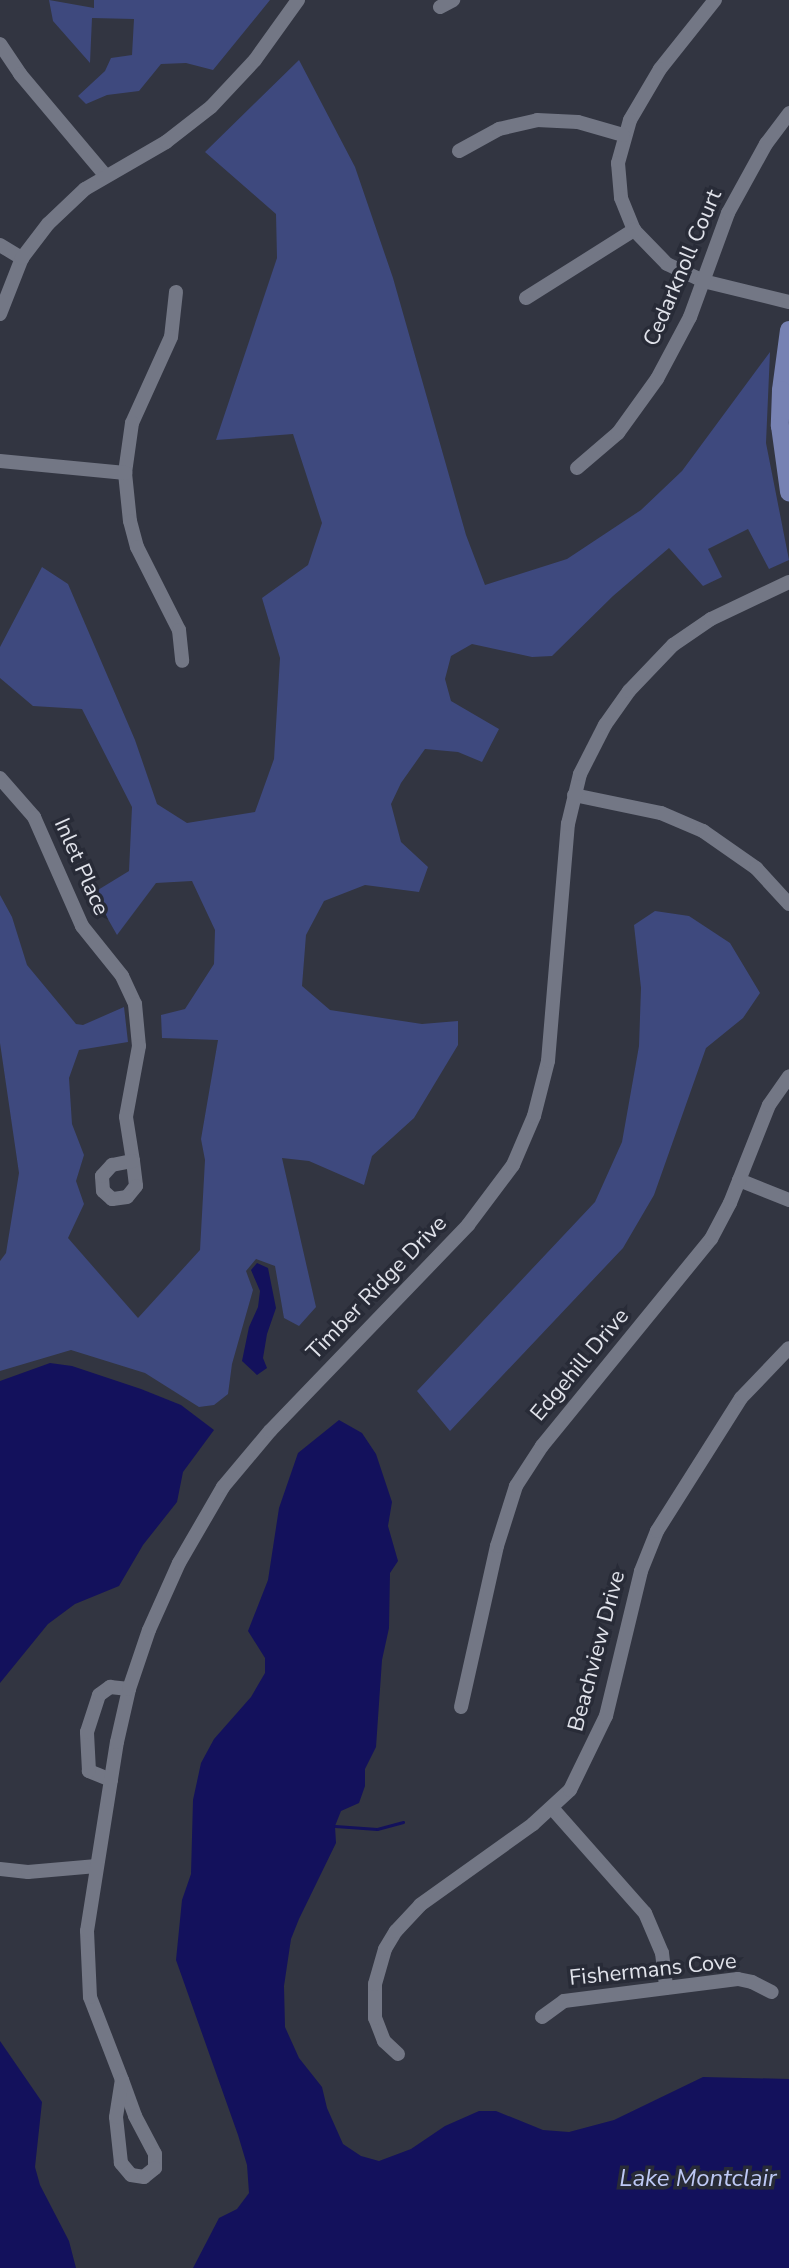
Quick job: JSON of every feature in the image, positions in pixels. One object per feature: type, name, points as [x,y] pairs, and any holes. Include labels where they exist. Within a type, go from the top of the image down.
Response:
[{"type":"main road","points":[[789,330],[782,378],[780,426],[789,492]]},
{"type":"street","points":[[0,314],[22,258],[65,206],[105,175],[166,142],[211,107],[255,60],[298,0]]},
{"type":"street","points":[[715,0],[660,69],[623,135],[618,180],[634,230],[654,254],[703,281],[789,302]]},
{"type":"street","points":[[0,44],[20,74],[105,175]]},
{"type":"street","name":"Cedarknoll Court","points":[[577,468],[618,433],[657,379],[690,317],[742,184],[789,113]]},
{"type":"street","points":[[459,151],[499,129],[537,120],[578,122],[623,135]]},
{"type":"street","points":[[526,298],[634,230]]},
{"type":"street","points":[[0,245],[22,258]]},
{"type":"street","points":[[176,292],[171,337],[132,423],[125,473],[128,510],[137,547],[179,630],[182,661]]},
{"type":"street","points":[[0,461],[125,473]]},
{"type":"street","name":"Timber Ridge Drive","points":[[122,2080],[116,2117],[121,2163],[131,2175],[144,2177],[155,2168],[155,2154],[135,2116],[122,2080],[97,2020],[88,1979],[87,1931],[129,1689],[149,1630],[179,1563],[223,1487],[270,1431],[484,1208],[523,1145],[548,1061],[563,862],[574,795],[587,759],[605,725],[650,667],[673,645],[711,619],[789,582]]},
{"type":"street","name":"Inlet Place","points":[[0,778],[34,817],[45,836],[77,917],[122,976],[135,1004],[139,1046],[126,1117],[133,1161]]},
{"type":"street","points":[[574,795],[661,813],[703,831],[756,868],[789,904]]},
{"type":"street","name":"Edgehill Drive","points":[[461,1707],[497,1546],[516,1486],[542,1446],[711,1239],[769,1105],[789,1076]]},
{"type":"street","points":[[739,1180],[789,1200]]},
{"type":"street","name":"Beachview Drive","points":[[398,2054],[378,2030],[374,2002],[379,1966],[396,1931],[420,1905],[552,1808],[570,1790],[596,1742],[641,1571],[657,1531],[741,1398],[789,1348]]},
{"type":"street","points":[[111,1780],[89,1771],[87,1732],[99,1695],[110,1687],[129,1689]]},
{"type":"street","points":[[552,1808],[645,1913],[662,1953],[666,1988]]},
{"type":"street","points":[[0,1869],[28,1872],[97,1866]]},
{"type":"street","name":"Fishermans Cove","points":[[542,2017],[564,2001],[738,1979],[772,1992]]},
{"type":"shaded area","points":[[49,0],[94,8],[94,0],[270,0],[213,70],[186,63],[161,64],[139,91],[107,95],[86,104],[78,96],[105,71],[111,58],[132,55],[134,19],[92,18],[90,63],[53,21]]},
{"type":"shaded area","points":[[299,60],[355,167],[393,278],[466,535],[485,585],[567,559],[641,510],[682,471],[770,352],[766,443],[789,560],[769,569],[748,529],[708,549],[722,577],[703,586],[669,548],[613,596],[552,656],[532,657],[472,644],[451,656],[445,679],[451,701],[499,729],[482,762],[458,752],[425,749],[401,783],[391,804],[401,842],[428,867],[419,892],[365,885],[324,901],[306,935],[302,986],[330,1010],[422,1024],[458,1021],[458,1045],[414,1118],[372,1156],[364,1185],[309,1161],[282,1158],[316,1307],[299,1326],[284,1318],[275,1266],[256,1259],[246,1271],[253,1290],[232,1364],[228,1394],[214,1405],[199,1407],[145,1373],[71,1350],[0,1371],[0,1261],[6,1253],[19,1173],[0,1043],[0,895],[12,917],[27,965],[76,1024],[83,1025],[124,1007],[128,1042],[79,1050],[69,1078],[72,1124],[84,1155],[76,1181],[84,1204],[68,1238],[138,1318],[200,1250],[205,1160],[201,1139],[218,1040],[162,1038],[161,1015],[185,1009],[214,964],[215,930],[192,881],[156,883],[117,935],[93,893],[129,871],[132,807],[82,709],[33,706],[0,678],[0,647],[42,567],[68,584],[135,740],[157,804],[187,823],[255,812],[274,759],[280,658],[262,598],[308,565],[322,523],[293,434],[216,440],[277,258],[276,214],[205,152]]},
{"type":"shaded area","points":[[655,911],[689,916],[730,943],[760,993],[743,1018],[706,1048],[654,1195],[623,1248],[450,1431],[417,1391],[595,1202],[622,1142],[639,1046],[641,988],[634,925]]},
{"type":"water","points":[[257,1263],[268,1268],[276,1308],[263,1358],[267,1368],[257,1375],[242,1361],[249,1327],[258,1307],[260,1291],[251,1270]]},
{"type":"water","points":[[50,1363],[72,1366],[181,1405],[214,1430],[183,1472],[177,1502],[143,1545],[119,1586],[75,1604],[48,1624],[0,1683],[0,1381]]},
{"type":"water","name":"Lake Montclair","points":[[339,1420],[362,1433],[376,1454],[392,1502],[388,1526],[398,1561],[390,1573],[389,1628],[382,1660],[376,1747],[365,1769],[365,1786],[359,1803],[341,1811],[335,1826],[336,1843],[291,1939],[284,1986],[285,2027],[299,2058],[322,2087],[327,2108],[343,2144],[361,2156],[379,2161],[411,2149],[445,2126],[479,2111],[496,2111],[543,2130],[569,2132],[614,2120],[703,2077],[789,2079],[789,2268],[193,2268],[219,2218],[237,2209],[249,2193],[247,2165],[238,2135],[176,1960],[182,1900],[191,1874],[193,1800],[201,1763],[214,1739],[251,1697],[265,1673],[265,1658],[248,1631],[268,1580],[279,1508],[298,1453]]},
{"type":"water","points":[[0,2041],[42,2102],[35,2167],[40,2185],[69,2241],[76,2268],[0,2268]]},
{"type":"waterway","points":[[335,1826],[377,1829],[403,1822]]}]
